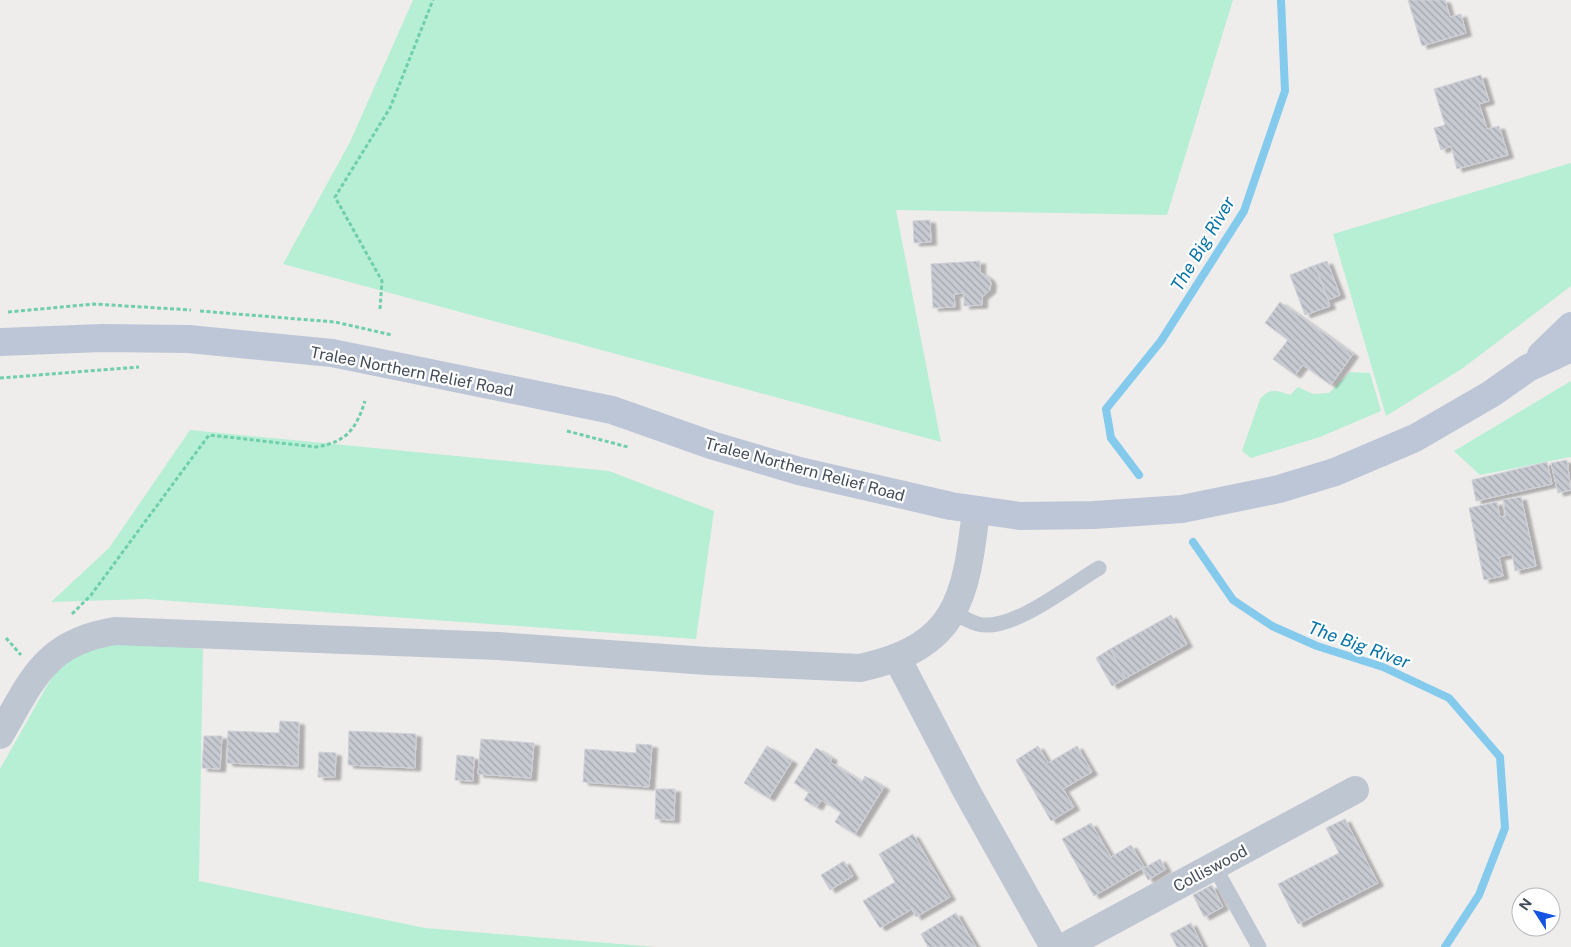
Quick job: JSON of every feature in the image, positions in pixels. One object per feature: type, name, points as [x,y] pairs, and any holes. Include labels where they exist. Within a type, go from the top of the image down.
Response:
[{"type":"street","name":"Tralee Northern Relief Road","points":[[0,342],[102,338],[189,339],[332,353],[612,410],[711,445],[799,471],[951,506],[1020,516],[1094,515],[1182,509],[1279,489],[1335,472],[1415,438],[1491,394],[1528,368],[1571,326]]},
{"type":"street","name":"Tralee Northern Relief Road","points":[[1528,368],[1571,348]]},
{"type":"street","points":[[0,735],[38,669],[69,644],[91,635],[115,631],[498,646],[715,661],[860,668],[896,658],[917,648],[931,637],[953,613],[964,589],[971,557],[976,510]]},
{"type":"street","points":[[896,658],[966,792],[1054,947]]},
{"type":"street","name":"Colliswood","points":[[1064,947],[1355,790]]},
{"type":"lane","points":[[953,613],[978,625],[1000,624],[1022,616],[1098,568]]},
{"type":"lane","points":[[1214,866],[1259,947]]},
{"type":"path","points":[[380,309],[382,281],[335,198],[390,108],[433,0]]},
{"type":"path","points":[[0,378],[144,367]]},
{"type":"path","points":[[69,644],[72,613],[91,595],[209,435],[316,447],[332,444],[350,433],[358,422],[365,401]]},
{"type":"path","points":[[564,430],[629,447]]},
{"type":"green space","points":[[413,0],[1233,0],[1167,215],[896,210],[941,442],[283,264],[350,142]]},
{"type":"green space","points":[[1571,163],[1571,286],[1463,368],[1386,416],[1333,234]]},
{"type":"green space","points":[[1350,372],[1370,373],[1381,411],[1320,437],[1251,458],[1242,451],[1263,395],[1277,391],[1290,395],[1298,387],[1313,394],[1329,393]]},
{"type":"green space","points":[[1571,381],[1571,457],[1480,475],[1454,451]]},
{"type":"green space","points":[[190,430],[609,471],[714,511],[696,639],[145,599],[51,602],[109,548]]},
{"type":"green space","points":[[116,640],[203,649],[199,881],[425,928],[656,947],[0,947],[0,769],[48,684],[68,655]]},
{"type":"building","points":[[1408,0],[1445,0],[1450,17],[1461,14],[1466,33],[1422,46]]},
{"type":"building","points":[[1481,75],[1489,101],[1479,104],[1487,129],[1499,126],[1508,155],[1457,169],[1451,146],[1441,150],[1434,128],[1445,125],[1434,89]]},
{"type":"building","points":[[930,220],[931,242],[914,243],[913,221]]},
{"type":"building","points":[[980,261],[980,272],[989,278],[991,283],[990,290],[982,297],[982,305],[964,306],[964,293],[954,294],[955,307],[933,308],[931,264]]},
{"type":"building","points":[[1327,261],[1340,295],[1328,300],[1315,265]]},
{"type":"building","points":[[1315,265],[1330,306],[1305,315],[1290,275]]},
{"type":"building","points":[[1280,302],[1353,354],[1331,385],[1303,365],[1295,375],[1273,359],[1288,340],[1265,323]]},
{"type":"building","points":[[1567,460],[1571,490],[1558,493],[1551,463]]},
{"type":"building","points":[[1547,462],[1552,484],[1476,501],[1472,480]]},
{"type":"building","points":[[1521,497],[1536,566],[1515,571],[1512,554],[1499,557],[1503,576],[1484,580],[1469,508],[1497,502],[1500,517],[1506,516],[1503,500]]},
{"type":"building","points":[[1171,615],[1187,644],[1126,678],[1110,649]]},
{"type":"building","points":[[1110,649],[1126,678],[1112,686],[1096,658]]},
{"type":"building","points":[[280,721],[299,722],[298,766],[227,763],[228,731],[279,733]]},
{"type":"building","points":[[349,731],[416,734],[415,768],[348,765]]},
{"type":"building","points":[[204,736],[222,736],[220,769],[202,768]]},
{"type":"building","points":[[481,739],[534,743],[531,778],[478,774]]},
{"type":"building","points":[[636,744],[652,745],[649,787],[583,782],[585,749],[636,753]]},
{"type":"building","points":[[767,746],[792,761],[769,798],[744,783]]},
{"type":"building","points":[[1038,746],[1048,763],[1077,746],[1092,772],[1063,789],[1074,807],[1051,821],[1016,760]]},
{"type":"building","points":[[816,748],[832,758],[830,762],[862,782],[865,776],[884,787],[855,834],[835,822],[841,812],[821,800],[817,807],[804,800],[809,792],[794,783]]},
{"type":"building","points":[[319,752],[336,753],[335,777],[318,777]]},
{"type":"building","points":[[457,755],[474,757],[473,781],[455,780]]},
{"type":"building","points":[[656,789],[675,789],[674,820],[655,819]]},
{"type":"building","points":[[1345,819],[1378,883],[1298,924],[1278,884],[1339,853],[1326,828]]},
{"type":"building","points":[[1091,823],[1111,857],[1131,845],[1144,867],[1094,896],[1062,839]]},
{"type":"building","points":[[913,834],[950,897],[916,917],[912,909],[880,928],[863,901],[895,882],[879,854]]},
{"type":"building","points":[[1160,859],[1166,869],[1148,880],[1142,869]]},
{"type":"building","points":[[844,861],[853,876],[830,890],[821,875]]},
{"type":"building","points":[[1212,885],[1223,907],[1204,917],[1193,895]]},
{"type":"building","points":[[956,913],[976,947],[928,947],[921,934]]},
{"type":"building","points":[[1191,923],[1203,947],[1177,947],[1170,934]]},
{"type":"waterway","name":"The Big River","points":[[1139,475],[1111,438],[1106,409],[1161,341],[1244,211],[1285,91],[1281,0]]},
{"type":"waterway","name":"The Big River","points":[[1193,542],[1233,600],[1272,626],[1317,646],[1383,667],[1449,698],[1500,757],[1505,828],[1479,895],[1445,947]]}]
